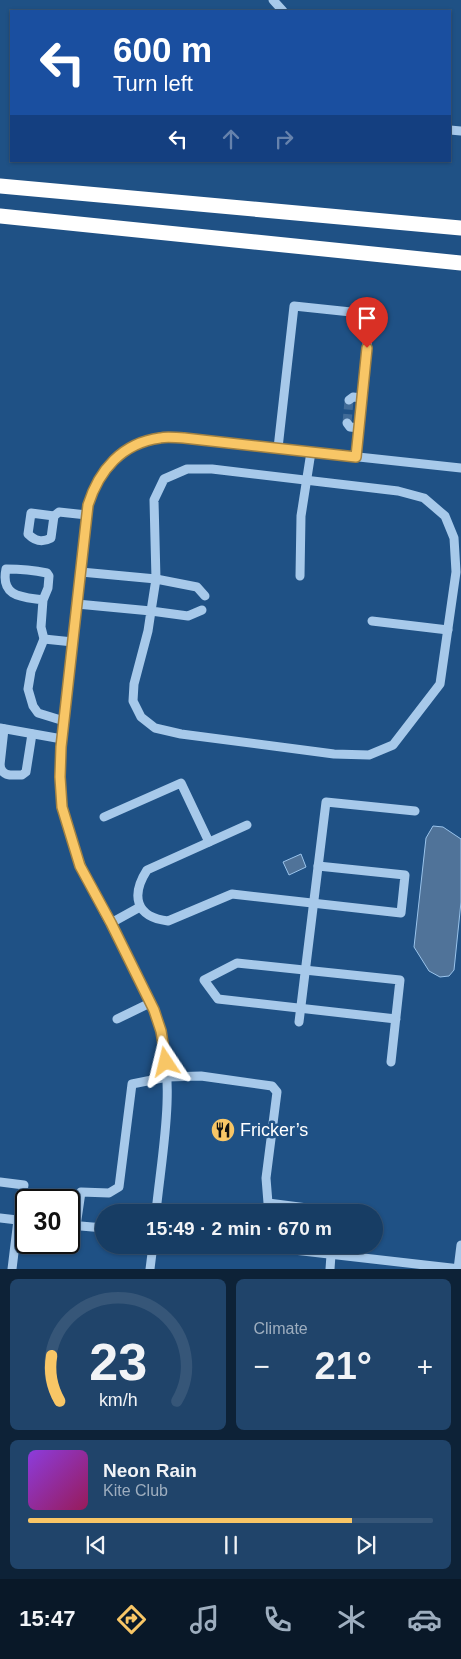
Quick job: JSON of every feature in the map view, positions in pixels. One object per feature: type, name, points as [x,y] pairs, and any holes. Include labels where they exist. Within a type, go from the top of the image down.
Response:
[{"type":"highway","points":[[0,186],[461,228]]},
{"type":"highway","points":[[0,216],[461,262]]},
{"type":"street","points":[[273,0],[282,10]]},
{"type":"street","points":[[278,448],[294,306],[370,314],[356,457]]},
{"type":"street","points":[[349,400],[353,397],[362,398]]},
{"type":"street","points":[[347,423],[350,427],[359,428]]},
{"type":"street","points":[[157,1204],[166,1122],[167,1077],[161,1031],[150,1003],[111,923],[80,866],[62,807],[60,777],[62,739],[87,515],[94,487],[104,471],[116,458],[130,448],[145,441],[162,437],[461,468]]},
{"type":"street","points":[[300,576],[301,516],[311,452]]},
{"type":"street","points":[[187,468],[212,469],[307,481],[398,491],[424,498],[445,516],[454,538],[456,572],[440,684],[393,745],[368,755],[334,754],[181,734],[155,728],[141,717],[133,701],[134,684],[148,631],[156,579],[154,500],[164,479],[187,468]]},
{"type":"street","points":[[54,516],[60,512],[87,515]]},
{"type":"street","points":[[43,600],[13,596],[5,591],[2,585],[6,569],[47,573],[49,576],[48,588],[43,600],[41,627],[44,639],[31,671],[28,689],[33,706],[38,713],[64,721]]},
{"type":"street","points":[[81,572],[156,579],[197,587],[205,596]]},
{"type":"street","points":[[77,604],[188,616],[202,610]]},
{"type":"street","points":[[372,621],[448,630]]},
{"type":"street","points":[[44,639],[73,642]]},
{"type":"street","points":[[32,734],[26,772],[22,776],[5,775],[0,766],[2,728],[62,739]]},
{"type":"street","points":[[104,817],[181,783],[209,842]]},
{"type":"street","points":[[299,1022],[326,802],[414,811]]},
{"type":"street","points":[[247,825],[147,870],[139,882],[136,894],[140,907],[147,914],[158,920],[168,921],[232,894],[401,913],[406,875],[318,866]]},
{"type":"street","points":[[111,923],[140,907]]},
{"type":"street","points":[[391,1062],[396,1019],[400,980],[237,963],[204,980],[218,999],[396,1019]]},
{"type":"street","points":[[117,1018],[150,1003]]},
{"type":"street","points":[[80,1196],[81,1192],[109,1193],[119,1187],[132,1084],[167,1077],[208,1077],[272,1086],[277,1092],[266,1178],[268,1203],[276,1204]]},
{"type":"street","points":[[0,1182],[24,1185],[24,1189]]},
{"type":"street","points":[[0,1218],[15,1219]]},
{"type":"street","points":[[80,1226],[95,1227]]},
{"type":"street","points":[[330,1269],[331,1255],[459,1269],[461,1244]]},
{"type":"street","points":[[12,1269],[15,1254]]},
{"type":"street","points":[[150,1269],[152,1254]]},
{"type":"water","points":[[433,826],[443,827],[461,839],[461,902],[454,970],[449,976],[440,977],[429,971],[414,947],[426,838]]},
{"type":"water","points":[[301,854],[306,867],[289,875],[283,862]]},
{"type":"tunnel","points":[[347,423],[349,400]]},
{"type":"place","name":"Fricker’s","points":[[223,1130]]},
{"type":"route","points":[[166,1062],[161,1031],[154,1010],[111,923],[80,866],[62,807],[61,747],[88,505],[94,487],[104,471],[116,458],[130,448],[145,441],[162,437],[356,457],[367,348]]}]
